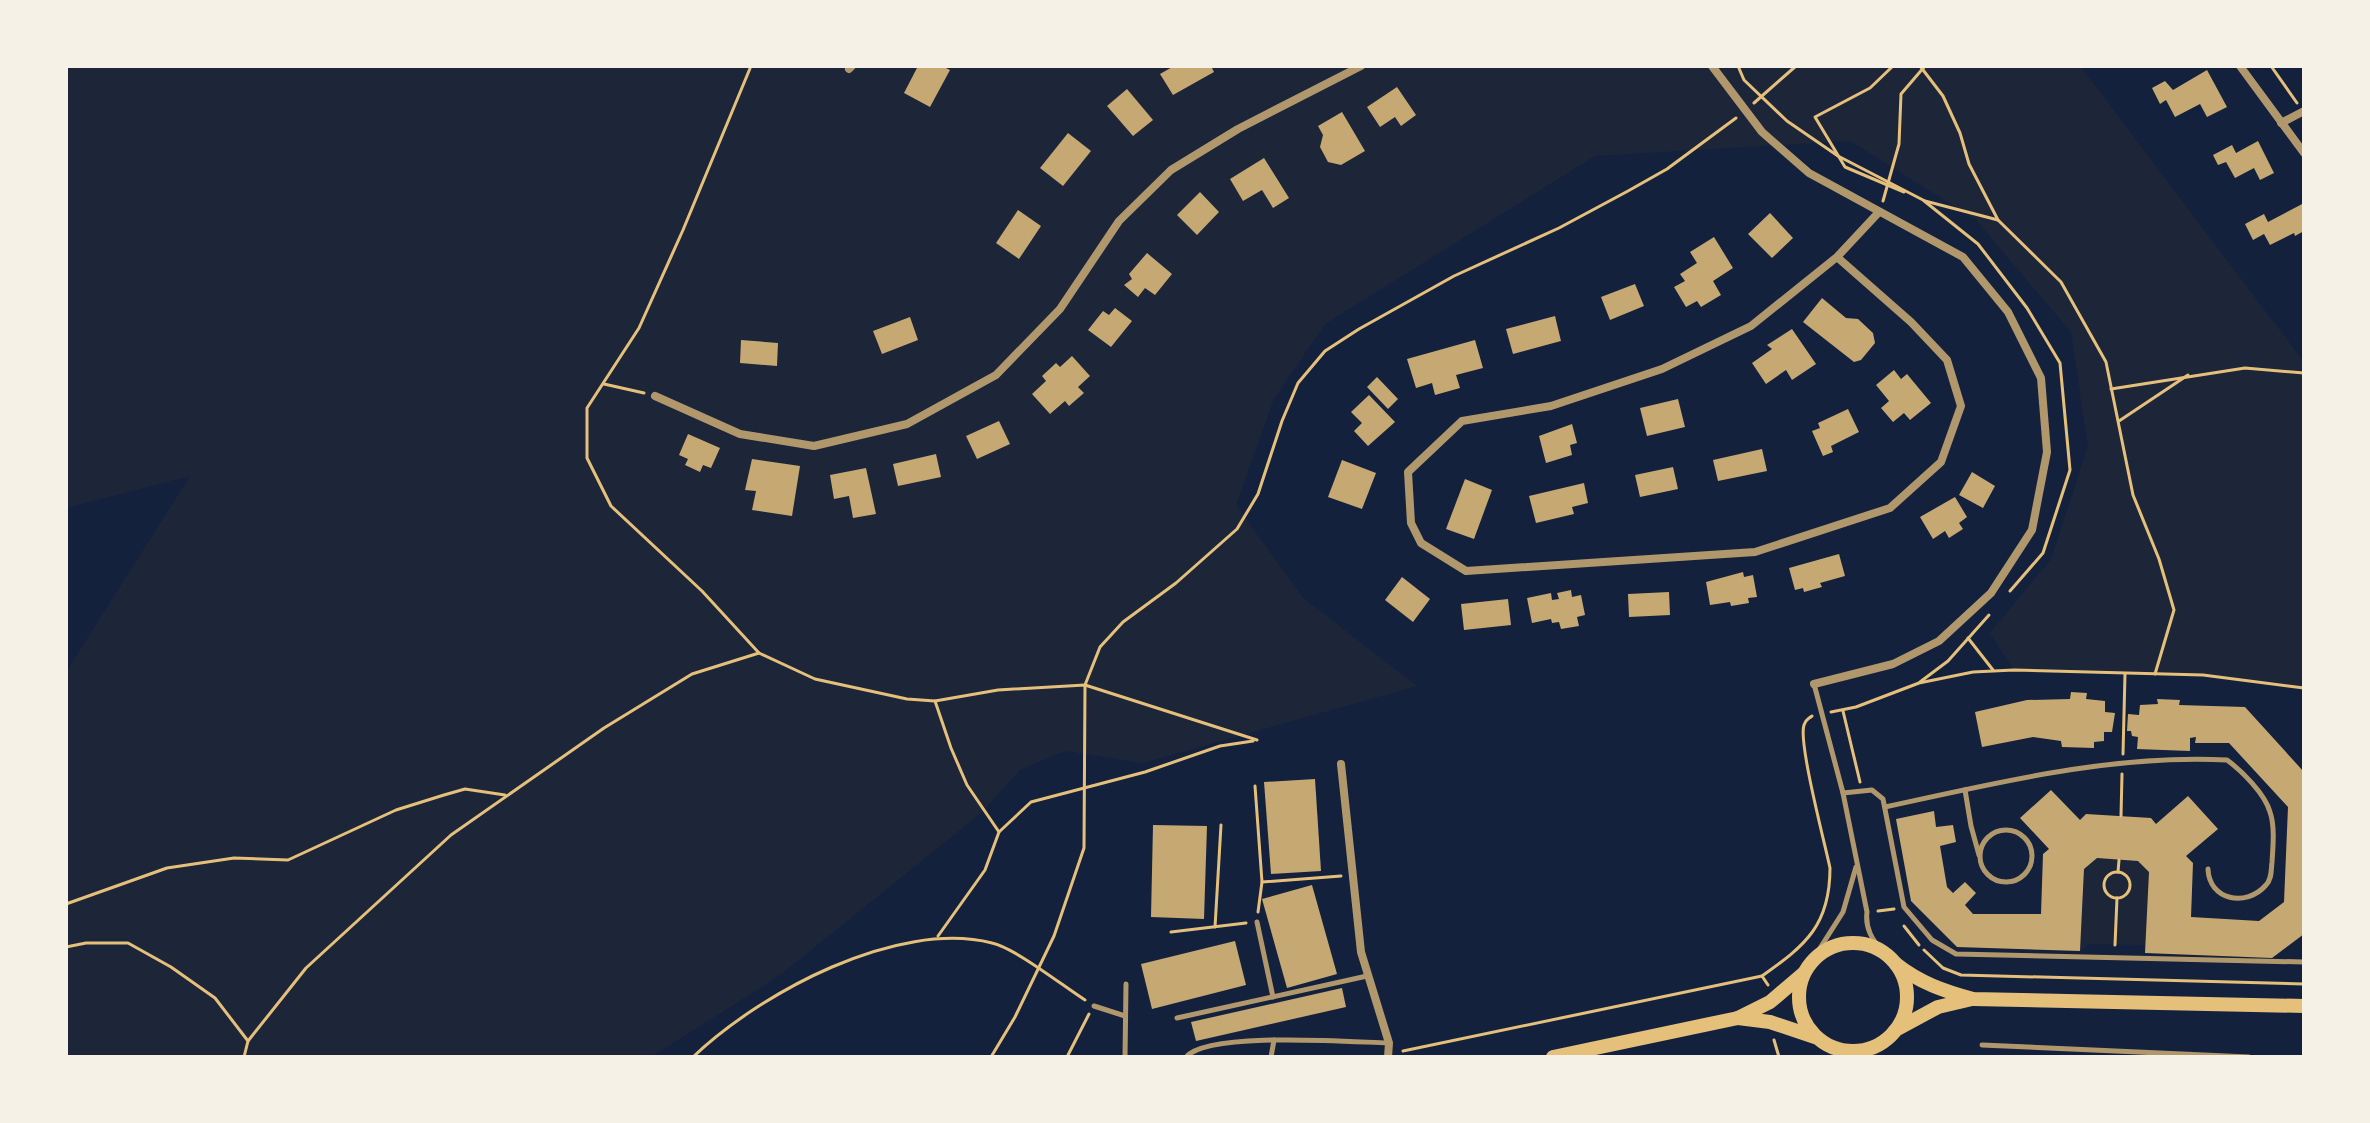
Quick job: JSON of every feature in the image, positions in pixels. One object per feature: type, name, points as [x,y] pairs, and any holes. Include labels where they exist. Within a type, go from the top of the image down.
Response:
[{"type":"main road","points":[[1553,1057],[1738,1018],[1770,1002],[1820,954],[1837,945],[1856,943],[1883,952],[1912,977],[1939,990],[1973,999],[2304,1006]]},
{"type":"main road","points":[[1883,1057],[1904,1014],[1907,996],[1905,982],[1896,964]]},
{"type":"main road","points":[[1806,970],[1800,985],[1799,1002],[1807,1026],[1839,1057]]},
{"type":"main road","points":[[1738,1018],[1770,1022],[1844,1051],[1864,1050],[1882,1043],[1894,1032],[1938,1007],[1973,999]]},
{"type":"street","points":[[655,396],[740,434],[814,446],[907,424],[996,375],[1060,309],[1119,221],[1171,170],[1238,129],[1361,66]]},
{"type":"street","points":[[1712,66],[1762,132],[1809,173],[1963,257],[2008,312],[2041,378],[2047,452],[2032,530],[1991,593],[1939,641],[1893,664],[1814,684]]},
{"type":"street","points":[[2240,66],[2304,153]]},
{"type":"street","points":[[2281,123],[2304,111]]},
{"type":"street","points":[[1837,257],[1911,322],[1947,360],[1961,406],[1941,462],[1890,508],[1755,552],[1466,571],[1421,543],[1411,523],[1408,472],[1462,421],[1551,406],[1662,369],[1751,326],[1837,257],[1879,212]]},
{"type":"street","points":[[1341,764],[1361,952],[1389,1043],[1388,1055]]},
{"type":"lane","points":[[1814,684],[1843,793],[1869,930],[1883,952]]},
{"type":"lane","points":[[1885,807],[2096,766],[2188,758],[2227,760],[2264,799],[2271,813],[2271,877],[2265,887],[2249,897],[2232,900],[2219,893],[2208,880],[2208,869]]},
{"type":"lane","points":[[1843,793],[1872,790],[1883,799],[1904,907],[1932,940],[1956,954],[2304,962]]},
{"type":"lane","points":[[1965,790],[1971,826],[1980,859],[1983,869],[1992,878],[2012,881],[2023,876],[2029,868],[2031,850],[2023,837],[2004,831],[1995,833],[1985,841],[1980,859]]},
{"type":"lane","points":[[1806,970],[1843,912],[1856,866]]},
{"type":"lane","points":[[1257,922],[1273,997]]},
{"type":"lane","points":[[1177,1018],[1368,975]]},
{"type":"lane","points":[[1125,1057],[1126,984]]},
{"type":"lane","points":[[1094,1006],[1125,1016]]},
{"type":"lane","points":[[1271,1057],[1274,1040]]},
{"type":"lane","points":[[1186,1057],[1191,1051],[1230,1042],[1389,1043]]},
{"type":"lane","points":[[1982,1045],[2249,1057]]},
{"type":"path","points":[[751,66],[639,328],[587,408],[587,458],[611,506],[702,591],[759,653],[815,679],[871,693],[935,701],[998,690],[1085,685],[1257,740],[1220,746],[1145,772],[1031,802],[999,832],[985,870],[938,937]]},
{"type":"path","points":[[991,1057],[1015,1017],[1054,936],[1084,848],[1085,685],[1100,647],[1123,622],[1176,583],[1237,529],[1258,494],[1298,383],[1325,351],[1454,276],[1559,228],[1667,169],[1715,136],[1796,66]]},
{"type":"path","points":[[1815,117],[1870,88],[1893,66]]},
{"type":"path","points":[[2271,66],[2304,111]]},
{"type":"path","points":[[1879,212],[1899,144],[1901,94],[1922,67],[1943,96],[1960,133],[1969,164],[1998,220]]},
{"type":"path","points":[[2188,375],[2117,422],[2111,388],[2188,375],[2245,368],[2304,373]]},
{"type":"path","points":[[603,384],[655,396]]},
{"type":"path","points":[[1968,638],[1993,671]]},
{"type":"path","points":[[244,1057],[248,1041],[306,968],[451,835],[604,728],[692,674],[759,653]]},
{"type":"path","points":[[2014,670],[2203,675],[2304,688]]},
{"type":"path","points":[[2121,816],[2125,674]]},
{"type":"path","points":[[935,701],[967,785],[999,832]]},
{"type":"path","points":[[1843,710],[1861,789]]},
{"type":"path","points":[[1171,932],[1257,922],[1262,882],[1255,786]]},
{"type":"path","points":[[66,904],[167,868],[234,858],[288,860],[396,810],[465,789],[505,795]]},
{"type":"path","points":[[1215,927],[1221,825]]},
{"type":"path","points":[[2118,873],[2119,860]]},
{"type":"path","points":[[2118,873],[2126,876],[2130,884],[2127,894],[2117,898],[2107,894],[2104,884],[2109,876],[2118,873]]},
{"type":"path","points":[[1262,882],[1352,875]]},
{"type":"path","points":[[2115,945],[2117,898]]},
{"type":"path","points":[[693,1057],[755,1009],[815,976],[866,953],[938,937],[994,943],[1094,1006],[1067,1057]]},
{"type":"path","points":[[66,947],[86,943],[128,943],[171,967],[215,998],[248,1041]]},
{"type":"path","points":[[1388,1055],[1762,976]]},
{"type":"shaded area","points":[[66,66],[2080,66],[2304,362],[2304,688],[2203,675],[2014,670],[1990,633],[2051,559],[2088,446],[2071,332],[1976,220],[1850,141],[1595,156],[1325,324],[1274,399],[1236,505],[1303,598],[1417,686],[1143,763],[1065,751],[1020,770],[981,813],[779,976],[651,1057],[66,1057],[66,672],[190,476],[66,508]]},
{"type":"shaded area","points":[[2097,858],[2138,861],[2149,872],[2146,949],[2144,945],[2089,944],[2080,951],[2084,869]]},
{"type":"building","points":[[918,66],[942,66],[950,70],[930,107],[904,93]]},
{"type":"building","points":[[1174,66],[1211,66],[1214,72],[1173,95],[1160,74]]},
{"type":"building","points":[[2207,70],[2227,107],[2207,117],[2200,104],[2175,117],[2166,100],[2160,104],[2152,88],[2165,81],[2173,90]]},
{"type":"building","points":[[1397,87],[1416,115],[1401,126],[1395,117],[1380,127],[1367,107]]},
{"type":"building","points":[[1127,89],[1153,120],[1133,136],[1107,106]]},
{"type":"building","points":[[1342,112],[1365,151],[1341,165],[1328,162],[1320,147],[1323,135],[1318,126]]},
{"type":"building","points":[[1068,133],[1091,151],[1063,186],[1040,168]]},
{"type":"building","points":[[2258,141],[2274,173],[2260,180],[2254,168],[2235,178],[2226,162],[2218,165],[2213,155],[2232,145],[2236,153]]},
{"type":"building","points":[[1264,158],[1289,198],[1273,208],[1262,190],[1243,201],[1230,179]]},
{"type":"building","points":[[1200,192],[1219,212],[1197,235],[1177,215]]},
{"type":"building","points":[[2304,203],[2304,231],[2270,245],[2264,234],[2253,240],[2245,224],[2264,214],[2268,222]]},
{"type":"building","points":[[1018,210],[1041,226],[1019,259],[996,243]]},
{"type":"building","points":[[1770,213],[1793,238],[1772,258],[1748,234]]},
{"type":"building","points":[[1714,237],[1733,268],[1713,281],[1721,295],[1701,307],[1697,301],[1686,307],[1674,287],[1685,281],[1680,274],[1697,263],[1690,252]]},
{"type":"building","points":[[1147,253],[1172,274],[1155,295],[1145,288],[1138,297],[1124,285],[1132,279],[1129,274]]},
{"type":"building","points":[[1635,284],[1644,306],[1610,320],[1601,297]]},
{"type":"building","points":[[1822,298],[1846,318],[1858,319],[1873,333],[1875,343],[1861,360],[1854,362],[1803,322]]},
{"type":"building","points":[[1115,308],[1132,321],[1111,347],[1088,330],[1103,311],[1109,315]]},
{"type":"building","points":[[1555,316],[1561,341],[1513,354],[1506,329]]},
{"type":"building","points":[[910,317],[918,340],[882,354],[873,331]]},
{"type":"building","points":[[1792,329],[1816,364],[1792,380],[1786,370],[1766,384],[1752,363],[1772,349],[1767,345]]},
{"type":"building","points":[[741,340],[778,343],[777,366],[740,363]]},
{"type":"building","points":[[1475,340],[1483,368],[1456,375],[1460,388],[1435,395],[1432,383],[1416,388],[1407,359]]},
{"type":"building","points":[[1072,356],[1090,376],[1078,387],[1084,393],[1069,406],[1065,401],[1050,414],[1032,394],[1046,381],[1042,376],[1056,363],[1060,367]]},
{"type":"building","points":[[1894,370],[1901,379],[1907,374],[1931,403],[1910,420],[1904,413],[1893,422],[1881,408],[1889,401],[1876,385]]},
{"type":"building","points":[[1377,377],[1398,399],[1388,409],[1367,387]]},
{"type":"building","points":[[1369,395],[1395,422],[1368,446],[1354,431],[1362,423],[1351,412]]},
{"type":"building","points":[[1678,399],[1685,427],[1647,436],[1640,408]]},
{"type":"building","points":[[1848,409],[1859,432],[1831,446],[1833,452],[1823,456],[1812,431],[1820,428],[1818,423]]},
{"type":"building","points":[[999,421],[1010,444],[977,459],[966,436]]},
{"type":"building","points":[[1572,424],[1577,443],[1570,445],[1572,455],[1546,463],[1539,436]]},
{"type":"building","points":[[688,434],[720,448],[711,468],[703,465],[700,472],[685,465],[688,459],[679,455]]},
{"type":"building","points":[[1762,449],[1767,471],[1718,481],[1713,460]]},
{"type":"building","points":[[936,454],[941,477],[898,486],[893,464]]},
{"type":"building","points":[[752,459],[800,466],[792,516],[752,510],[756,491],[745,490]]},
{"type":"building","points":[[1342,460],[1376,473],[1362,509],[1328,497]]},
{"type":"building","points":[[1673,467],[1678,489],[1640,497],[1635,475]]},
{"type":"building","points":[[866,468],[876,514],[853,518],[849,496],[834,499],[830,475]]},
{"type":"building","points":[[1972,472],[1995,486],[1983,508],[1959,495]]},
{"type":"building","points":[[1465,479],[1492,490],[1474,539],[1446,529]]},
{"type":"building","points":[[1584,483],[1588,503],[1572,507],[1574,514],[1536,523],[1529,496]]},
{"type":"building","points":[[1955,497],[1967,517],[1959,523],[1963,529],[1949,538],[1945,531],[1933,539],[1920,517]]},
{"type":"building","points":[[1839,554],[1845,576],[1820,583],[1822,587],[1804,592],[1803,588],[1795,590],[1789,568]]},
{"type":"building","points":[[1743,572],[1744,577],[1753,575],[1757,597],[1748,598],[1749,603],[1710,605],[1706,582]]},
{"type":"building","points":[[1402,577],[1430,599],[1413,622],[1385,600]]},
{"type":"building","points":[[1571,590],[1572,597],[1581,595],[1585,615],[1577,617],[1579,626],[1561,629],[1559,622],[1552,623],[1551,619],[1532,623],[1527,598],[1551,593],[1552,600],[1559,599],[1557,593]]},
{"type":"building","points":[[1669,592],[1670,615],[1629,617],[1628,594]]},
{"type":"building","points":[[1508,599],[1511,625],[1464,630],[1461,604]]},
{"type":"building","points":[[2071,692],[2087,693],[2086,699],[2105,701],[2105,712],[2115,713],[2112,732],[2104,732],[2104,741],[2094,742],[2094,748],[2062,747],[2061,741],[2033,737],[1982,747],[1975,712],[2027,700],[2070,699]]},
{"type":"building","points":[[2157,699],[2180,700],[2179,705],[2245,707],[2304,772],[2304,934],[2272,958],[2145,953],[2149,872],[2138,861],[2097,858],[2084,869],[2080,951],[1957,947],[1911,901],[1896,819],[1934,811],[1936,827],[1953,825],[1956,842],[1940,846],[1947,887],[1953,893],[1965,882],[1976,893],[1965,905],[1973,914],[2041,914],[2043,854],[2049,849],[2020,818],[2051,790],[2080,820],[2086,814],[2151,818],[2156,824],[2188,796],[2218,829],[2186,856],[2193,863],[2191,917],[2259,921],[2284,902],[2288,807],[2229,743],[2195,743],[2196,737],[2190,738],[2190,751],[2137,749],[2138,737],[2127,731],[2128,714],[2139,715],[2140,705],[2158,704]]},
{"type":"building","points":[[1315,779],[1321,871],[1271,874],[1264,782]]},
{"type":"building","points":[[1153,825],[1207,826],[1204,919],[1151,917]]},
{"type":"building","points":[[1312,885],[1337,974],[1287,988],[1262,899]]},
{"type":"building","points":[[1235,941],[1246,985],[1152,1009],[1141,964]]},
{"type":"building","points":[[1342,988],[1346,1007],[1196,1041],[1191,1022]]}]
